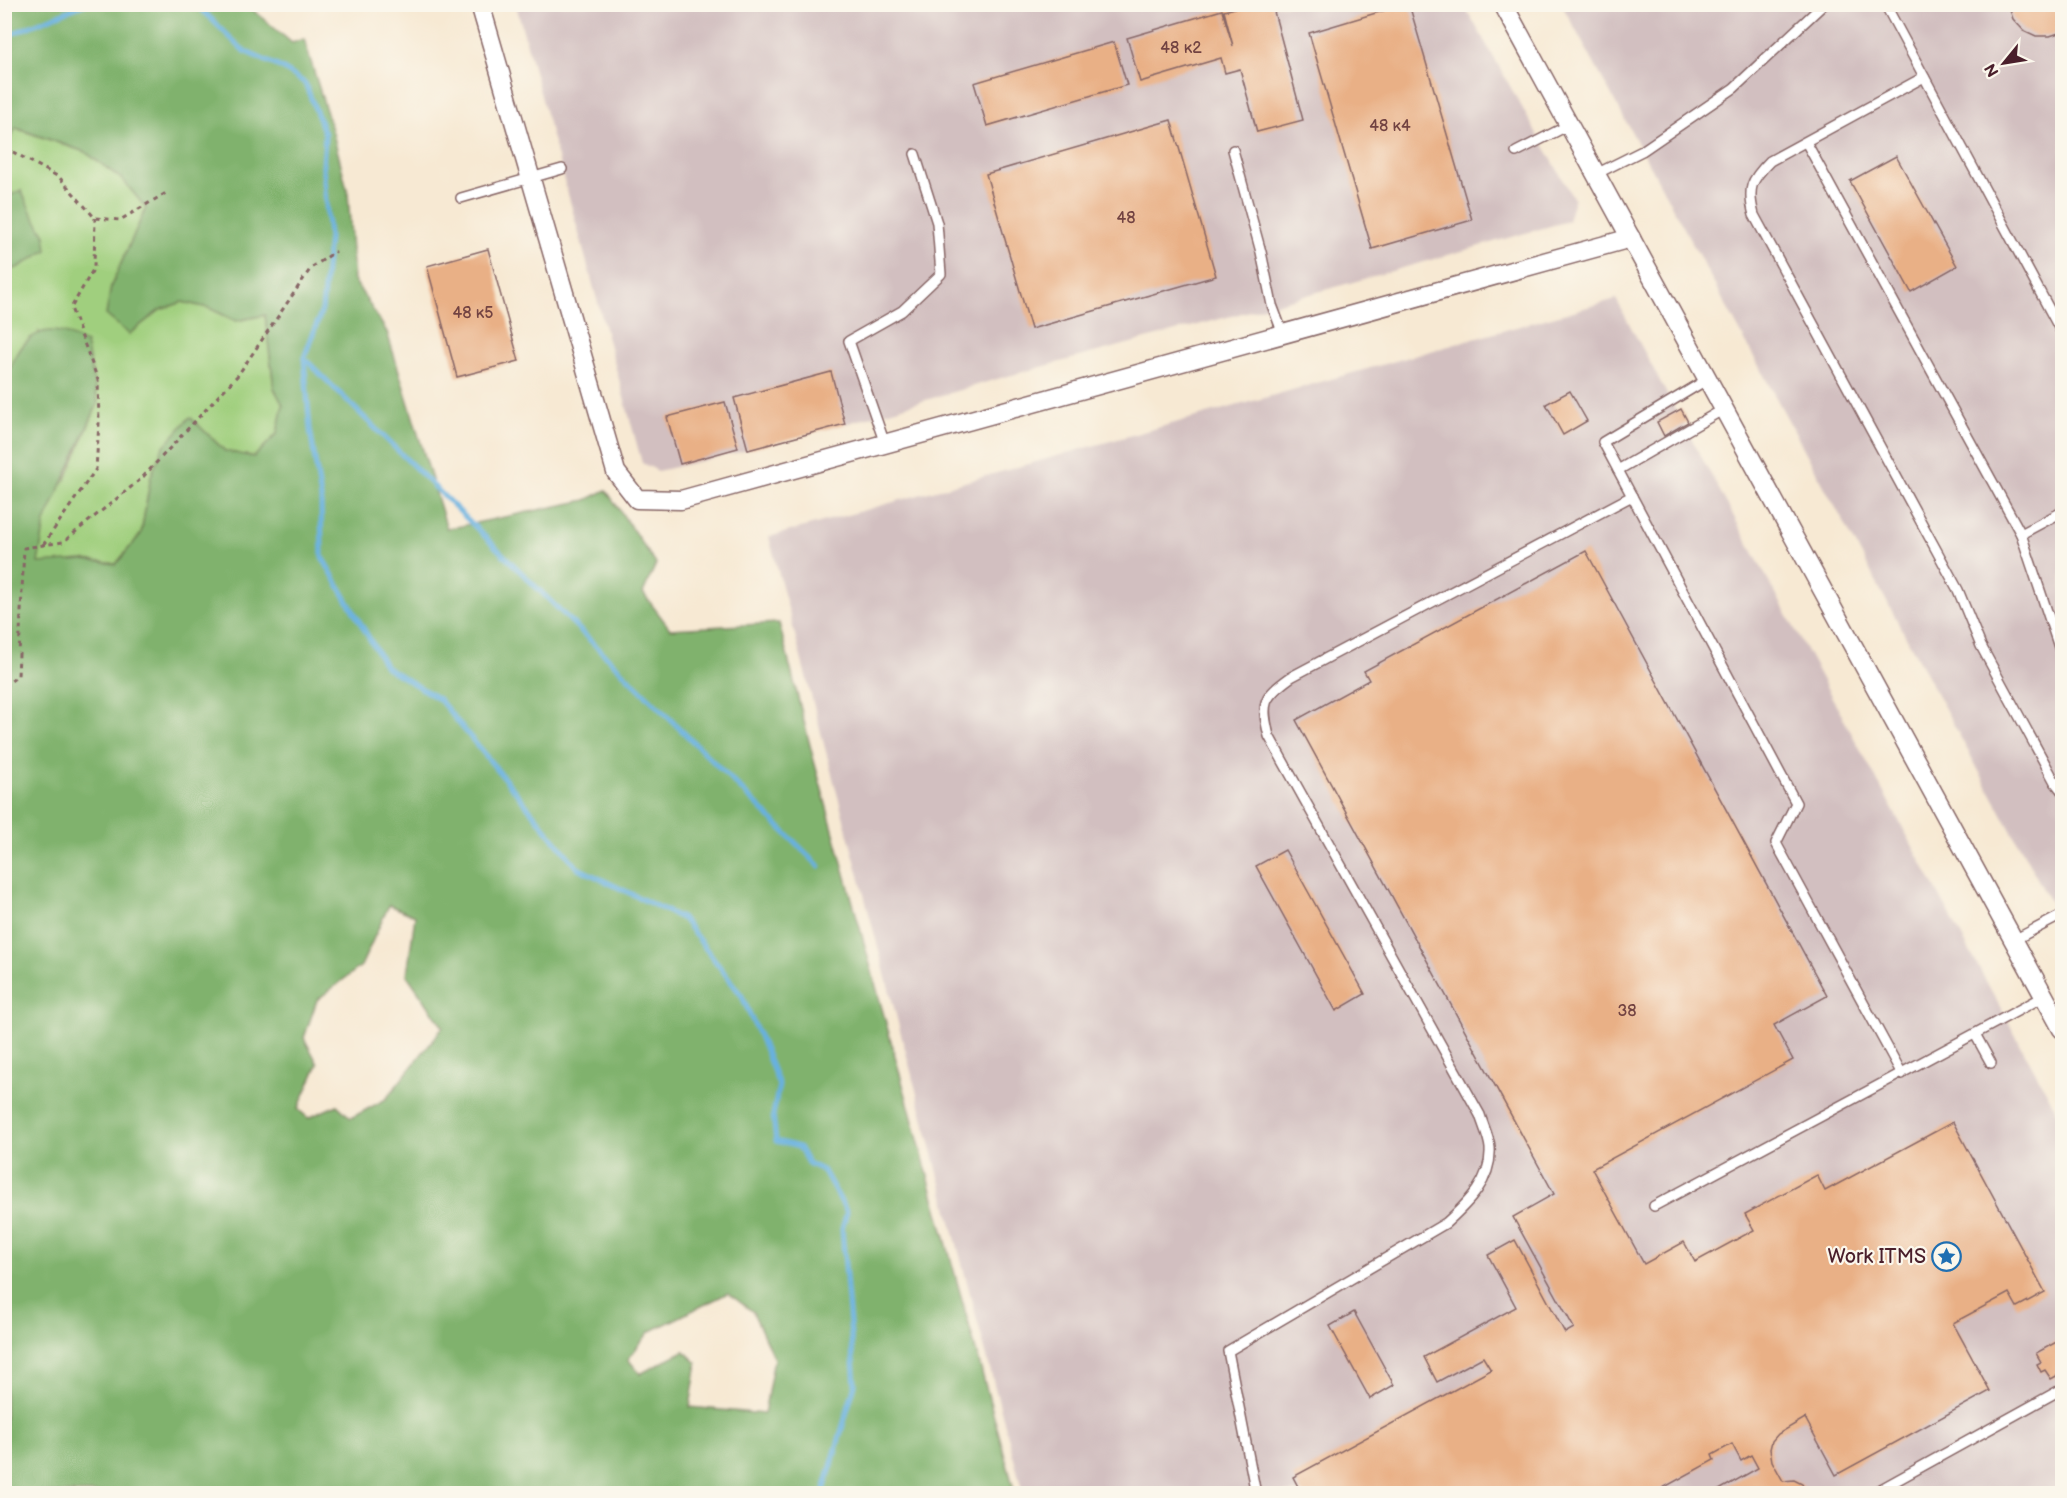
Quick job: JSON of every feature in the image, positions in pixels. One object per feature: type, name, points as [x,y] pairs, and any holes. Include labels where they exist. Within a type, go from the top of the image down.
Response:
[{"type":"street","points":[[480,4],[616,472],[637,499],[681,500],[1631,238]]},
{"type":"street","points":[[1503,4],[2062,1029]]},
{"type":"lane","points":[[1596,174],[1642,151],[1734,88],[1824,4]]},
{"type":"lane","points":[[1885,4],[2062,333]]},
{"type":"lane","points":[[1924,77],[1770,161],[1752,183],[1749,197],[1754,215],[1958,590],[1982,646],[2062,791]]},
{"type":"lane","points":[[1516,152],[1569,125]]},
{"type":"lane","points":[[1806,142],[2021,534],[2062,656]]},
{"type":"lane","points":[[1233,150],[1261,252],[1272,305],[1283,334]]},
{"type":"lane","points":[[885,444],[849,341],[902,311],[941,274],[937,223],[915,154]]},
{"type":"lane","points":[[461,198],[561,169]]},
{"type":"lane","points":[[1708,379],[1603,442],[1796,803],[1776,843],[1902,1074]]},
{"type":"lane","points":[[1618,470],[1724,409]]},
{"type":"lane","points":[[1256,1494],[1228,1351],[1446,1223],[1470,1202],[1487,1173],[1490,1147],[1480,1116],[1269,736],[1263,712],[1272,690],[1291,677],[1632,496]]},
{"type":"lane","points":[[2021,534],[2062,512]]},
{"type":"lane","points":[[2014,940],[2062,915]]},
{"type":"lane","points":[[1654,1206],[2045,996]]},
{"type":"lane","points":[[1975,1034],[1991,1063]]},
{"type":"lane","points":[[1872,1494],[2062,1389]]},
{"type":"path","points":[[4,151],[13,152],[59,177],[95,218],[94,268],[71,308],[98,380],[99,423],[96,469],[44,545]]},
{"type":"path","points":[[95,218],[120,220],[166,194]]},
{"type":"path","points":[[4,686],[18,676],[24,548],[63,542],[141,479],[238,375],[311,268],[336,251]]},
{"type":"shaded area","points":[[516,5],[1464,5],[1574,199],[1568,221],[1272,305],[997,379],[845,424],[658,471],[642,463]]},
{"type":"shaded area","points":[[1562,5],[2062,5],[2062,924],[1642,151]]},
{"type":"shaded area","points":[[1616,299],[1676,411],[1681,409],[1688,422],[1684,425],[2062,1121],[2062,1493],[1023,1493],[769,537]]},
{"type":"green space","points":[[5,4],[247,5],[292,43],[304,39],[333,133],[348,193],[354,280],[387,332],[447,529],[586,500],[606,490],[656,564],[643,593],[670,629],[779,623],[813,757],[1015,1493],[5,1493],[5,381],[19,351],[25,343],[41,332],[64,333],[86,343],[98,403],[45,522],[38,563],[84,560],[116,564],[141,534],[151,476],[163,447],[190,417],[225,451],[254,457],[277,434],[283,405],[274,388],[265,315],[236,321],[209,308],[182,302],[160,310],[129,334],[106,315],[111,286],[146,208],[123,180],[85,152],[16,128],[5,147]],"holes":[[[389,905],[415,916],[407,975],[443,1027],[386,1099],[351,1118],[337,1105],[308,1118],[298,1109],[318,1064],[304,1038],[317,1000],[361,966]],[[728,1293],[753,1312],[774,1359],[764,1414],[690,1407],[697,1363],[684,1351],[640,1374],[628,1359],[649,1332]]]},
{"type":"green space","points":[[15,128],[85,152],[123,180],[146,208],[111,286],[129,334],[160,310],[182,302],[209,308],[236,321],[265,315],[274,388],[283,405],[277,434],[254,457],[225,451],[191,418],[151,476],[141,534],[116,564],[84,560],[5,895],[4,147]],"holes":[[[39,332],[98,403],[66,479]]]},
{"type":"green space","points":[[21,190],[45,235],[47,250],[17,268],[5,271],[5,193],[7,197]]},
{"type":"building","points":[[1249,4],[1272,4],[1303,120],[1257,132],[1240,69],[1225,73],[1221,58],[1140,82],[1127,38],[1222,10],[1233,46],[1224,11]]},
{"type":"building","points":[[1409,4],[1472,220],[1372,249],[1309,33]]},
{"type":"building","points":[[2008,4],[2062,4],[2062,32],[2050,36],[2036,36],[2023,30],[2013,19]]},
{"type":"building","points":[[1114,42],[1127,85],[987,126],[974,83]]},
{"type":"building","points":[[1171,120],[1216,276],[1031,329],[986,174]]},
{"type":"building","points":[[1896,156],[1957,266],[1911,292],[1850,181]]},
{"type":"building","points":[[488,249],[519,361],[457,377],[427,266]]},
{"type":"building","points":[[831,372],[845,424],[748,450],[734,398]]},
{"type":"building","points":[[1570,391],[1587,421],[1563,435],[1546,404]]},
{"type":"building","points":[[725,402],[738,448],[680,464],[667,417]]},
{"type":"building","points":[[1681,409],[1688,422],[1664,436],[1657,422]]},
{"type":"building","points":[[1586,551],[1827,996],[1774,1025],[1793,1060],[1592,1169],[1644,1264],[1684,1242],[1695,1262],[1754,1230],[1745,1214],[1817,1175],[1825,1191],[1953,1122],[2045,1292],[2017,1307],[2009,1293],[1953,1323],[1990,1391],[1836,1475],[1805,1418],[1778,1434],[1772,1441],[1770,1449],[1772,1461],[1783,1481],[1794,1480],[1802,1484],[1807,1494],[1712,1494],[1758,1468],[1751,1455],[1741,1461],[1732,1444],[1712,1455],[1714,1460],[1652,1494],[1302,1494],[1293,1477],[1491,1370],[1483,1357],[1437,1382],[1424,1357],[1516,1307],[1488,1255],[1515,1240],[1565,1333],[1574,1328],[1513,1217],[1554,1194],[1296,720],[1369,680],[1364,671]]},
{"type":"building","points":[[1285,850],[1365,994],[1336,1011],[1256,866]]},
{"type":"building","points":[[1354,1312],[1394,1385],[1370,1399],[1330,1326]]},
{"type":"building","points":[[2062,1339],[2062,1373],[2051,1379],[2045,1370],[2041,1372],[2037,1364],[2041,1362],[2036,1353]]},
{"type":"waterway","points":[[4,37],[85,4]]},
{"type":"waterway","points":[[196,4],[244,51],[282,68],[305,83],[325,134],[323,168],[329,237],[322,310],[304,358],[310,429],[321,498],[322,557],[386,667],[439,699],[578,868],[683,919],[742,996],[768,1057],[779,1085],[773,1115],[776,1141],[799,1147],[808,1163],[824,1171],[847,1212],[842,1229],[855,1384],[823,1494]]},
{"type":"waterway","points":[[304,358],[819,866]]},
{"type":"place","name":"Work ITMS","points":[[1947,1257]]}]
